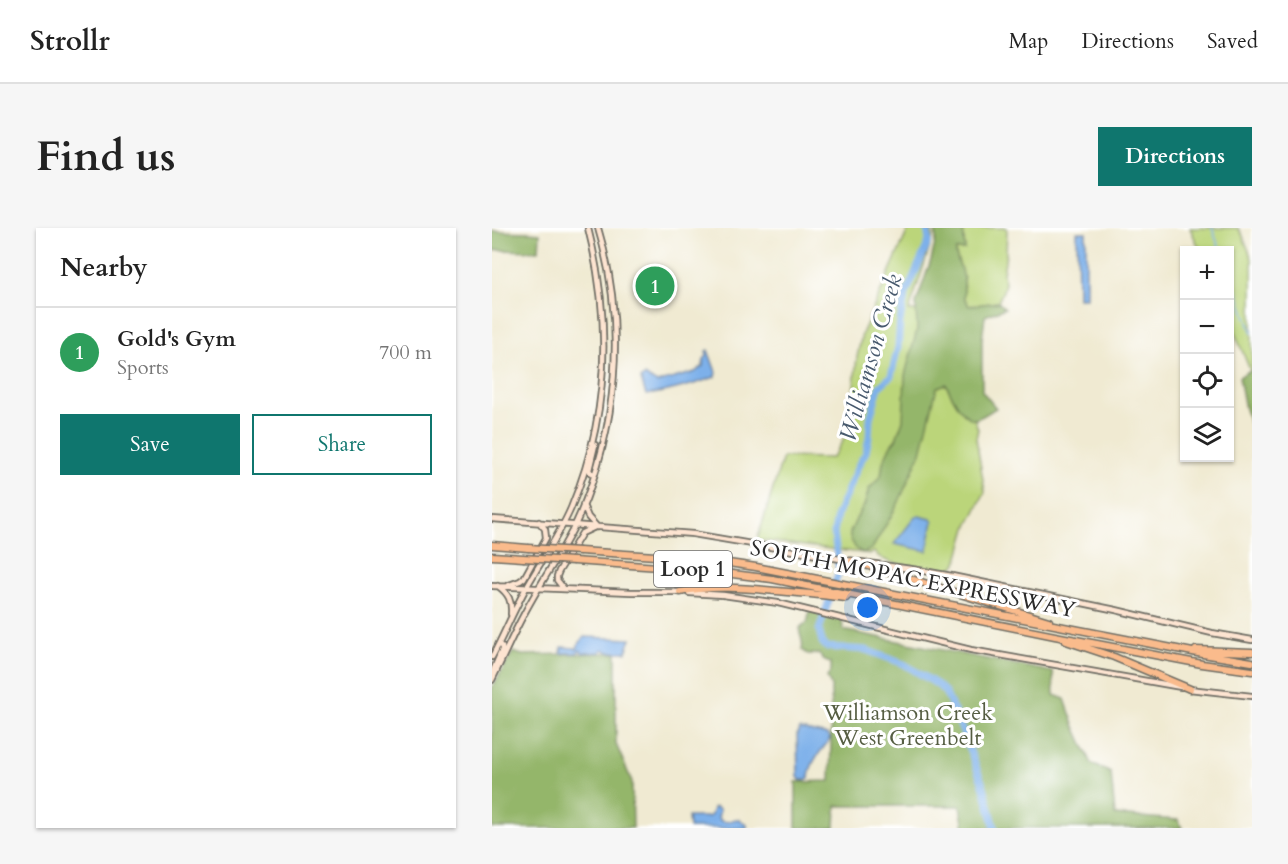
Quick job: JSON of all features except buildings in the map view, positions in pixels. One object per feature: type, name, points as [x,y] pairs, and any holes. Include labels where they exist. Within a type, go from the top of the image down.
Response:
[{"type":"highway","name":"SOUTH MOPAC EXPRESSWAY","points":[[492,545],[701,559],[756,567],[1252,662]]},
{"type":"highway","name":"SOUTH MOPAC EXPRESSWAY","points":[[492,556],[720,572],[772,579],[810,590],[874,600],[1202,664],[1252,671]]},
{"type":"highway","points":[[852,561],[1063,626]]},
{"type":"highway","points":[[680,592],[696,588],[722,587],[810,590]]},
{"type":"highway","points":[[1055,636],[1114,657],[1190,689]]},
{"type":"highway","points":[[1188,651],[1252,652]]},
{"type":"main road","points":[[588,228],[599,275],[604,333],[603,376],[590,470],[595,474]]},
{"type":"main road","points":[[492,678],[523,616],[575,525],[595,474],[608,420],[614,377],[615,331],[607,262],[598,228]]},
{"type":"main road","points":[[603,376],[614,377]]},
{"type":"main road","points":[[492,657],[526,588],[564,524],[590,454],[595,433]]},
{"type":"main road","points":[[583,505],[588,517],[597,526]]},
{"type":"main road","points":[[492,519],[705,535],[952,576],[1252,640]]},
{"type":"main road","points":[[506,586],[524,578],[546,538],[545,529],[537,522]]},
{"type":"main road","points":[[564,589],[557,580],[559,571],[582,533],[597,526]]},
{"type":"main road","points":[[495,586],[680,592],[732,596],[778,603],[971,650],[1190,689],[1252,696]]},
{"type":"main road","points":[[495,586],[510,597],[511,617]]},
{"type":"main road","points":[[492,678],[502,649],[499,644]]},
{"type":"green space","points":[[908,228],[931,228],[933,237],[909,311],[921,311],[939,387],[945,383],[961,410],[975,420],[978,429],[976,438],[985,492],[967,528],[957,563],[946,570],[889,562],[874,552],[871,554],[757,540],[783,457],[832,458],[844,439],[851,413],[862,334]]},
{"type":"green space","points":[[935,228],[963,228],[965,250],[956,250],[956,255],[964,278],[964,298],[969,306],[998,302],[1005,308],[985,316],[982,340],[982,391],[996,408],[973,419],[965,414],[953,399],[946,384],[937,387],[921,452],[897,506],[872,549],[863,553],[856,549],[850,533],[864,506],[869,489],[881,476],[883,462],[896,439],[903,420],[905,375],[917,330],[916,303],[931,260],[936,239]]},
{"type":"green space","points":[[963,228],[1007,228],[1003,274],[1005,283],[998,302],[969,306],[964,298],[964,278],[956,255],[956,250],[965,250]]},
{"type":"green space","points":[[1190,228],[1238,228],[1243,236],[1252,259],[1252,371],[1234,331],[1234,246],[1198,246]]},
{"type":"green space","points":[[492,231],[540,233],[539,251],[495,250],[492,253]]},
{"type":"green space","points":[[1252,371],[1252,429],[1245,409],[1239,377]]},
{"type":"green space","name":"Williamson Creek West Greenbelt","points":[[810,611],[842,619],[843,630],[1053,672],[1054,695],[1065,699],[1092,764],[1111,773],[1115,815],[1178,820],[1182,828],[964,828],[960,806],[836,806],[835,828],[796,828],[796,782],[830,781],[831,686],[827,677],[831,671],[831,663],[825,661],[819,654],[808,654],[802,650],[799,631],[807,623]]},
{"type":"green space","points":[[513,652],[522,655],[616,653],[616,744],[632,782],[633,828],[492,828],[492,688]]},
{"type":"water","points":[[1077,232],[1086,232],[1086,298],[1078,298]]},
{"type":"water","points":[[708,350],[716,372],[715,377],[680,388],[646,395],[642,377],[645,376],[657,383],[695,372],[703,366]]},
{"type":"water","points":[[919,516],[933,521],[927,551],[894,544],[915,517]]},
{"type":"water","points":[[584,637],[631,639],[626,652],[608,652],[603,649],[600,652],[583,653],[580,650],[577,653],[561,653],[562,647],[577,649]]},
{"type":"water","points":[[800,729],[828,735],[830,739],[814,761],[809,778],[805,780],[800,780],[798,777],[797,733]]},
{"type":"water","points":[[716,807],[720,810],[718,817],[721,821],[738,819],[747,825],[747,828],[689,828],[688,817],[708,817]]},
{"type":"waterway","name":"Williamson Creek","points":[[927,228],[929,241],[905,296],[898,347],[891,376],[879,387],[870,418],[866,452],[837,515],[834,533],[839,571],[819,630],[826,647],[866,650],[904,664],[938,685],[945,692],[984,787],[995,828]]},
{"type":"waterway","points":[[1212,228],[1219,246]]},
{"type":"waterway","points":[[1234,285],[1252,333]]},
{"type":"place","name":"Gold's Gym","points":[[655,286]]}]
